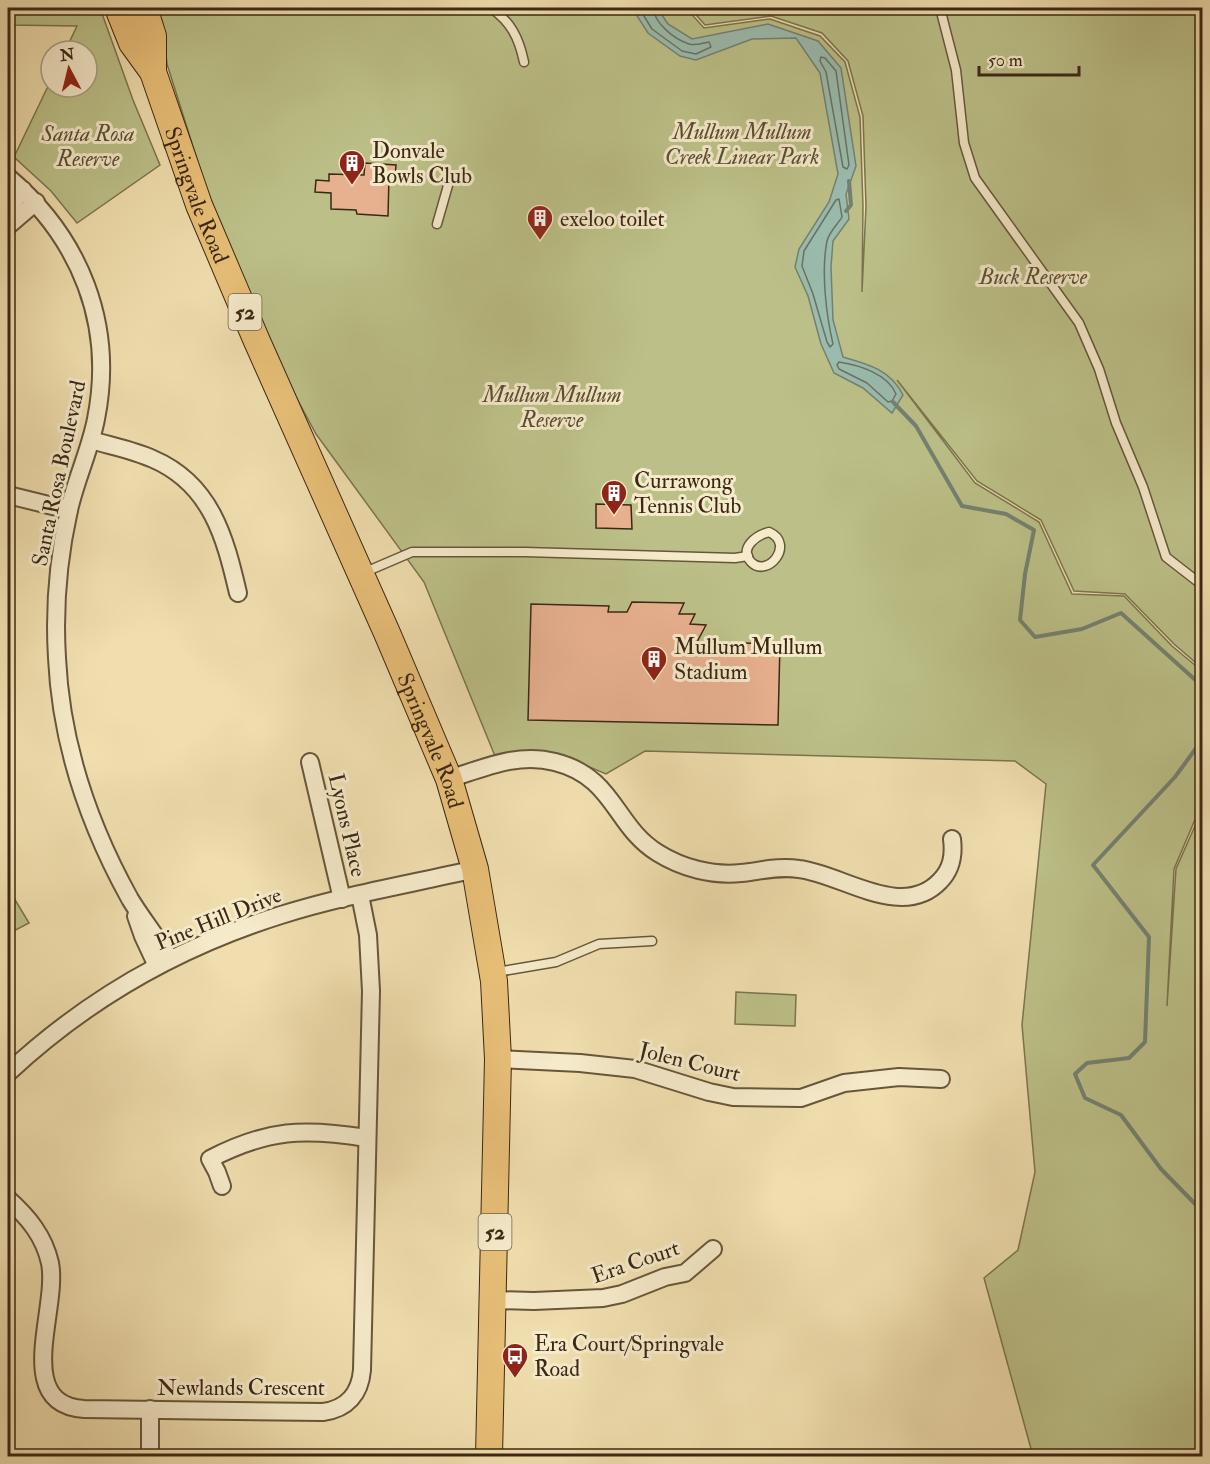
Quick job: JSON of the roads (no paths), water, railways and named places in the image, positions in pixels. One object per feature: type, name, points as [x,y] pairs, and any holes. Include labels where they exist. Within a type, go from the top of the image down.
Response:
[{"type":"main road","name":"Springvale Road","points":[[118,8],[132,43],[153,72],[199,205],[361,573],[449,780],[475,869],[493,973],[498,1059],[489,1456]]},
{"type":"main road","name":"Springvale Road","points":[[144,8],[153,36],[153,72]]},
{"type":"street","name":"Santa Rosa Boulevard","points":[[8,177],[36,202],[57,229],[75,259],[89,292],[98,326],[101,380],[99,401],[91,440],[69,510],[61,556],[56,607],[57,660],[63,713],[76,772],[91,815],[110,860],[164,962]]},
{"type":"street","points":[[8,208],[23,190]]},
{"type":"street","points":[[8,226],[36,202]]},
{"type":"street","points":[[91,440],[155,460],[192,487],[209,506],[219,528],[238,593]]},
{"type":"street","points":[[8,495],[69,510]]},
{"type":"street","points":[[449,780],[518,759],[531,758],[556,762],[579,771],[595,782],[604,790],[636,834],[658,853],[684,865],[700,871],[729,874],[772,868],[798,868],[820,873],[863,890],[893,896],[916,895],[935,886],[943,878],[954,854],[952,839]]},
{"type":"street","name":"Lyons Place","points":[[310,762],[342,899]]},
{"type":"street","name":"Pine Hill Drive","points":[[8,1072],[88,1008],[164,962],[192,948],[281,915],[475,869]]},
{"type":"street","name":"Newlands Crescent","points":[[8,1199],[33,1224],[50,1263],[51,1287],[42,1371],[44,1382],[50,1392],[61,1402],[74,1408],[323,1412],[338,1409],[354,1397],[362,1370],[371,972],[368,935],[360,895]]},
{"type":"street","name":"Jolen Court","points":[[498,1059],[580,1063],[635,1069],[733,1097],[801,1098],[844,1083],[898,1077],[941,1079]]},
{"type":"street","points":[[222,1186],[210,1159],[242,1143],[276,1134],[306,1131],[367,1138]]},
{"type":"street","name":"Era Court","points":[[494,1300],[603,1298],[622,1294],[665,1277],[685,1273],[713,1249]]},
{"type":"street","points":[[150,1409],[150,1456]]},
{"type":"lane","points":[[491,8],[502,15],[515,30],[524,62]]},
{"type":"lane","points":[[940,8],[956,69],[964,143],[975,178],[1079,323],[1099,369],[1116,423],[1143,487],[1166,557],[1203,585]]},
{"type":"lane","points":[[437,224],[449,182]]},
{"type":"lane","points":[[769,532],[780,540],[780,552],[777,558],[764,567],[752,563],[748,556],[747,549],[753,539],[759,535],[769,532]]},
{"type":"lane","points":[[361,573],[412,552],[536,552],[735,558],[748,556]]},
{"type":"lane","points":[[493,973],[556,962],[598,944],[651,941]]},
{"type":"water","points":[[632,8],[657,8],[668,24],[692,39],[768,24],[818,41],[841,68],[856,166],[846,194],[849,219],[833,241],[831,267],[833,320],[843,357],[878,369],[898,386],[903,395],[892,413],[863,388],[834,373],[821,344],[808,296],[795,267],[799,249],[829,202],[838,174],[820,73],[796,38],[752,39],[696,60],[680,56],[648,33]]},
{"type":"waterway","points":[[846,211],[851,205],[849,181]]},
{"type":"waterway","points":[[893,402],[916,426],[962,506],[1006,514],[1034,530],[1025,574],[1020,620],[1035,637],[1082,629],[1121,613],[1202,686]]},
{"type":"waterway","points":[[1202,740],[1175,777],[1093,865],[1149,937],[1145,1042],[1129,1058],[1087,1063],[1075,1074],[1085,1098],[1121,1115],[1161,1169],[1202,1211]]},
{"type":"place","name":"Donvale Bowls Club","points":[[352,186]]},
{"type":"place","name":"exeloo toilet","points":[[540,241]]},
{"type":"place","name":"Currawong Tennis Club","points":[[614,516]]},
{"type":"place","name":"Mullum Mullum Stadium","points":[[654,682]]},
{"type":"place","name":"Era Court/Springvale Road","points":[[515,1379]]},
{"type":"park label","name":"Mullum Mullum Creek Linear Park","points":[[742,144]]},
{"type":"park label","name":"Santa Rosa Reserve","points":[[88,146]]},
{"type":"park label","name":"Buck Reserve","points":[[1033,276]]},
{"type":"park label","name":"Mullum Mullum Reserve","points":[[552,407]]}]
